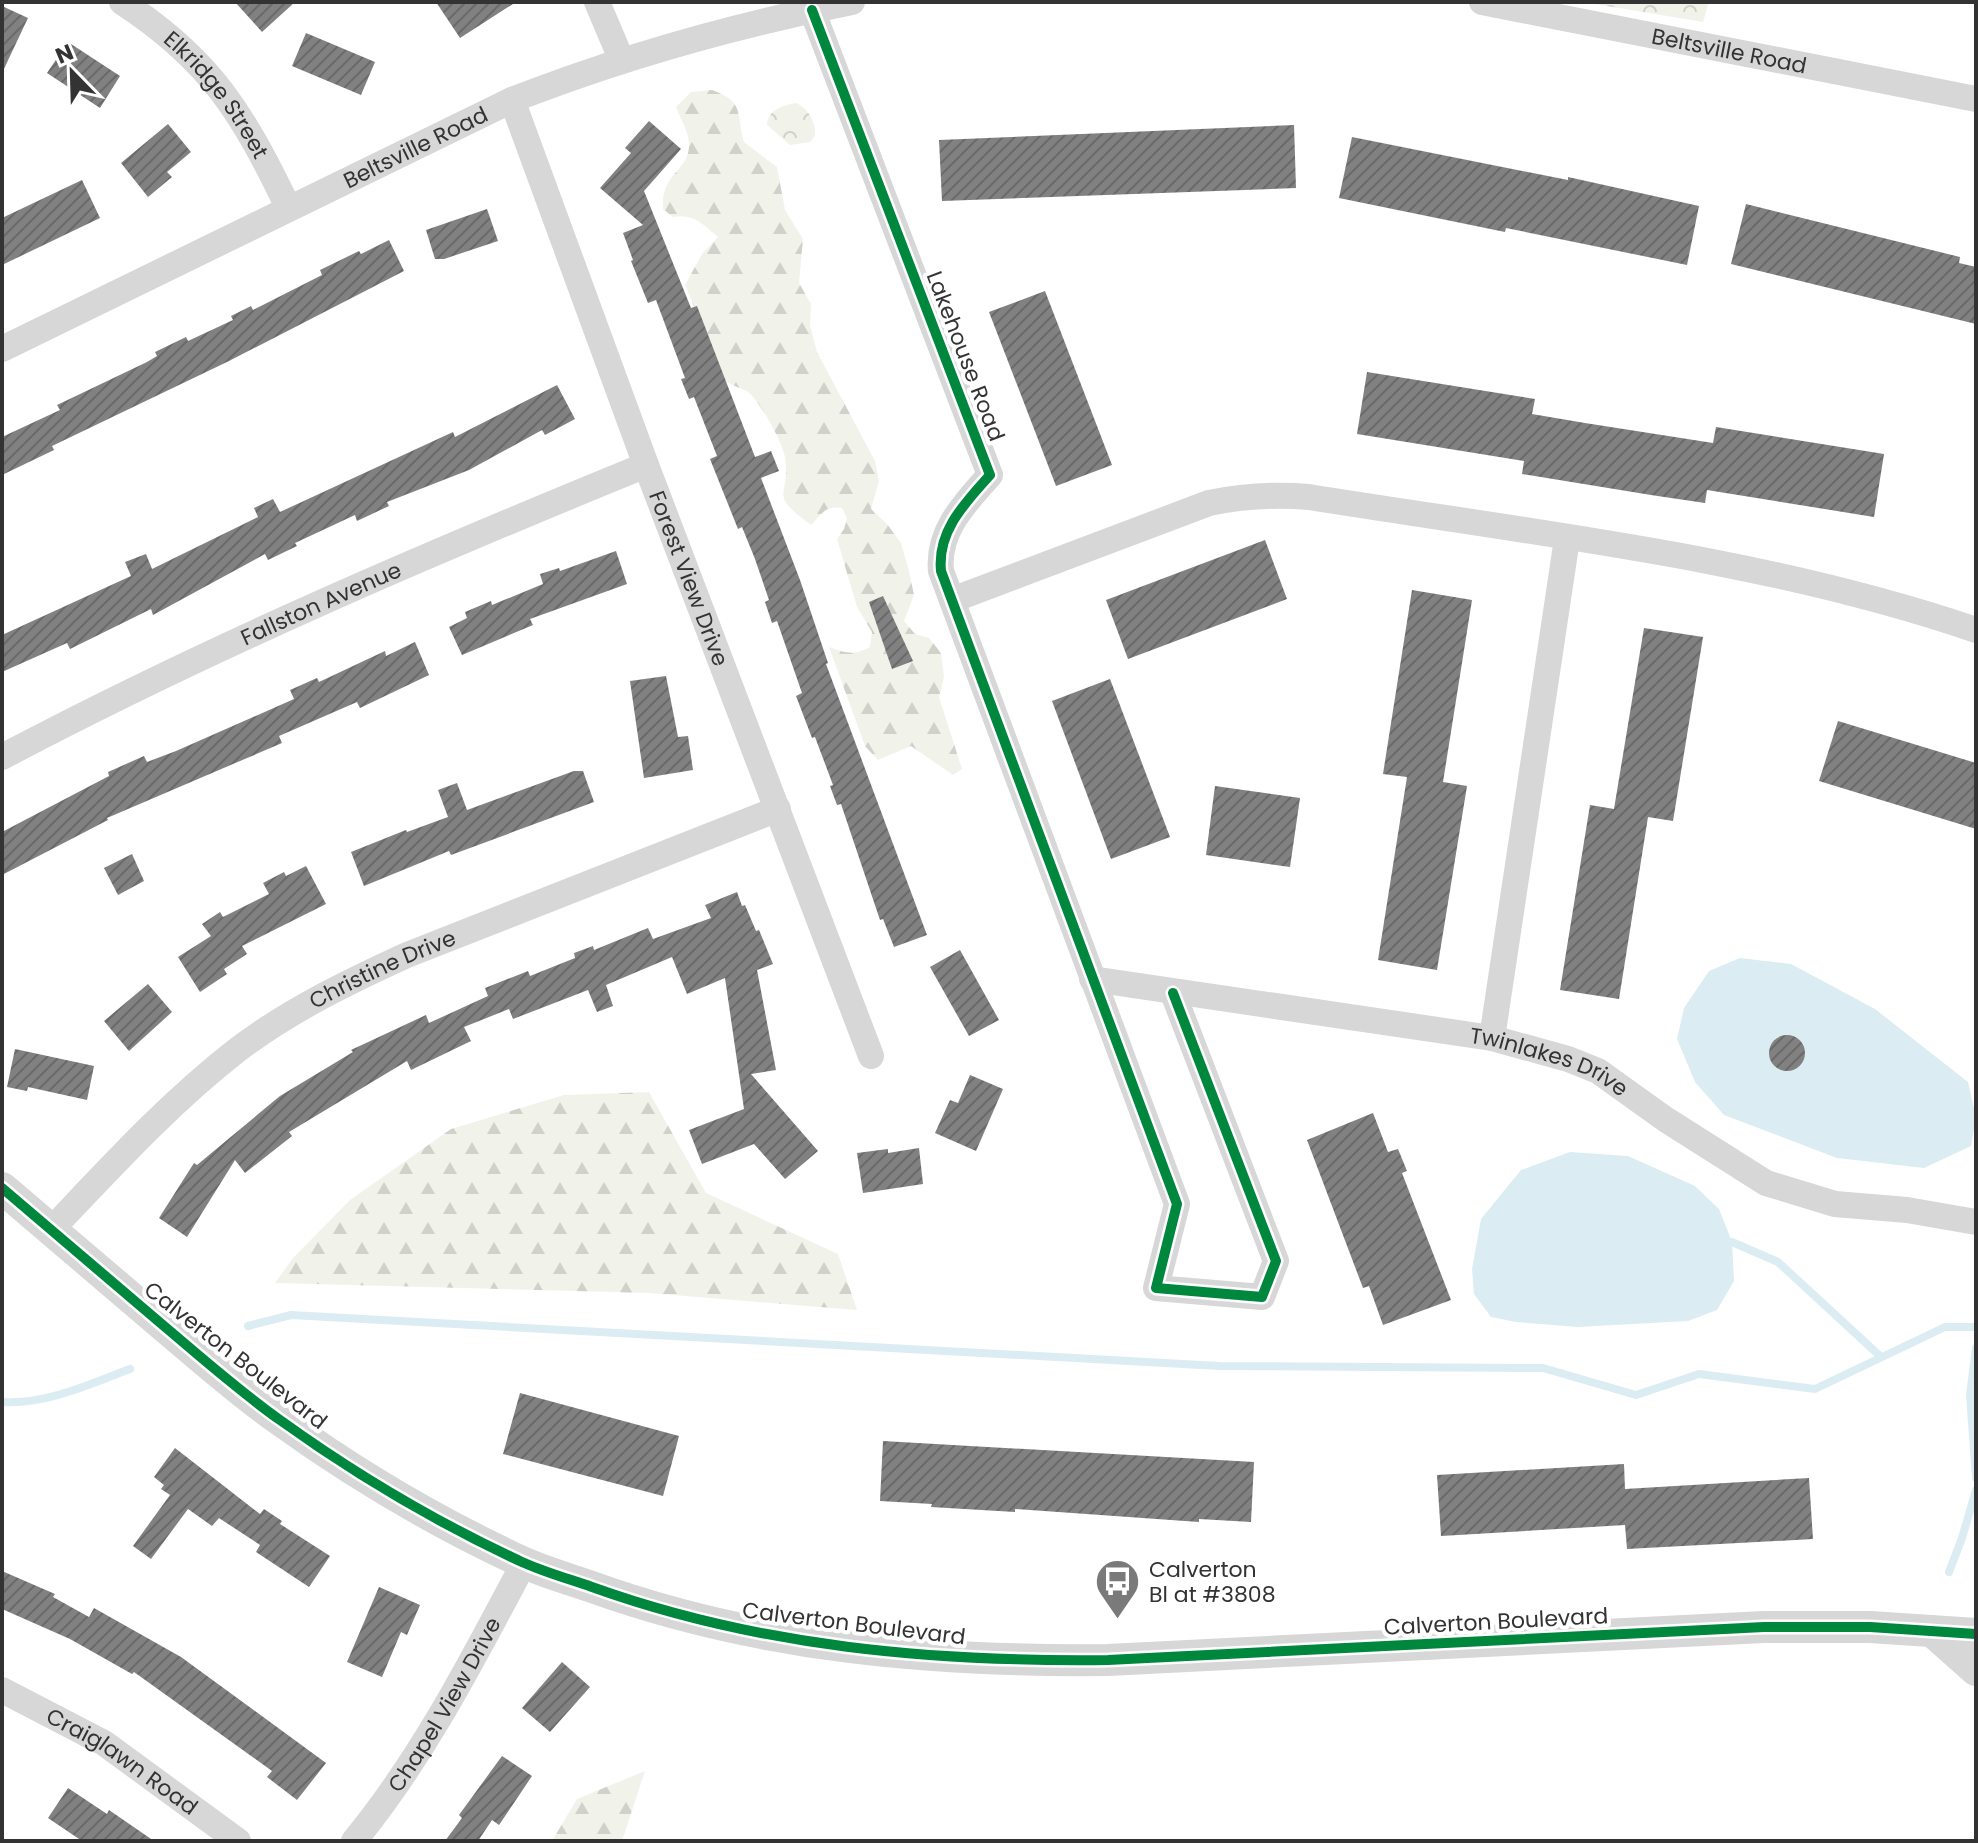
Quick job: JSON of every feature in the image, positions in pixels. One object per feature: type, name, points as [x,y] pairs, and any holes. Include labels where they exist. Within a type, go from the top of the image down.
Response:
[{"type":"street","name":"Elkridge Street","points":[[122,2],[155,23],[219,85],[259,147],[288,207]]},
{"type":"street","points":[[597,2],[622,61]]},
{"type":"street","name":"Beltsville Road","points":[[2,349],[512,100],[711,34],[852,2]]},
{"type":"street","name":"Beltsville Road","points":[[1482,2],[1976,99]]},
{"type":"street","name":"Lakehouse Road","points":[[812,10],[990,475],[964,505],[942,543],[941,571],[1177,1204],[1156,1288],[1262,1297],[1276,1261],[1173,993]]},
{"type":"street","name":"Forest View Drive","points":[[512,100],[646,465],[871,1056]]},
{"type":"street","name":"Fallston Avenue","points":[[2,757],[76,718],[426,554],[646,465]]},
{"type":"street","points":[[952,600],[1209,503],[1245,495],[1309,497],[1801,579],[1928,613],[1974,629]]},
{"type":"street","points":[[1492,1038],[1567,539]]},
{"type":"street","name":"Christine Drive","points":[[51,1230],[175,1103],[238,1050],[293,1013],[348,982],[407,955],[778,809]]},
{"type":"street","name":"Twinlakes Drive","points":[[1092,979],[1492,1038],[1568,1059],[1598,1071],[1665,1119],[1766,1183],[1835,1204],[1907,1210],[1976,1222]]},
{"type":"street","name":"Calverton Boulevard","points":[[2,1188],[229,1381],[279,1419],[377,1483],[524,1563],[649,1607],[717,1625],[790,1639],[908,1655],[1008,1661],[1108,1660],[1764,1627],[1870,1627],[1976,1634]]},
{"type":"street","name":"Chapel View Drive","points":[[354,1841],[420,1749],[466,1672],[524,1563]]},
{"type":"street","points":[[1932,1631],[1976,1670]]},
{"type":"street","name":"Craiglawn Road","points":[[2,1690],[104,1743],[238,1841]]},
{"type":"green space","points":[[1583,2],[1709,2],[1703,22]]},
{"type":"green space","points":[[712,90],[735,104],[744,142],[777,167],[785,210],[803,239],[799,283],[811,304],[810,325],[817,352],[875,461],[879,481],[871,509],[901,543],[909,571],[914,595],[904,621],[915,634],[929,638],[941,653],[944,677],[939,697],[962,769],[953,775],[911,746],[878,760],[865,746],[829,647],[850,653],[870,647],[872,632],[857,607],[837,539],[847,518],[842,508],[832,508],[824,511],[811,525],[789,506],[783,494],[786,471],[780,442],[753,397],[725,381],[685,285],[702,254],[718,237],[692,218],[673,217],[663,209],[663,197],[688,153],[688,135],[676,107],[691,92]]},
{"type":"green space","points":[[796,103],[810,116],[815,136],[810,142],[790,145],[767,125],[777,109]]},
{"type":"green space","points":[[649,1092],[706,1193],[838,1254],[857,1310],[649,1293],[275,1283],[293,1258],[350,1200],[451,1129],[564,1095]]},
{"type":"green space","points":[[645,1771],[622,1841],[552,1841],[577,1799]]},
{"type":"shaded area","points":[[1740,958],[1791,964],[1875,1009],[1968,1082],[1976,1117],[1971,1146],[1924,1168],[1837,1158],[1724,1115],[1695,1082],[1677,1039],[1684,1008],[1709,971]]},
{"type":"shaded area","points":[[1570,1152],[1628,1156],[1695,1186],[1719,1209],[1732,1242],[1734,1281],[1717,1310],[1688,1321],[1578,1327],[1491,1317],[1474,1294],[1472,1269],[1481,1219],[1521,1170]]},
{"type":"building","points":[[235,2],[295,2],[262,32]]},
{"type":"building","points":[[436,2],[516,2],[460,38]]},
{"type":"building","points":[[2,6],[28,18],[2,73]]},
{"type":"building","points":[[306,33],[375,62],[361,95],[292,66]]},
{"type":"building","points":[[68,42],[120,76],[100,108],[47,73]]},
{"type":"building","points":[[649,121],[681,149],[644,191],[691,308],[697,306],[755,457],[771,451],[779,471],[761,478],[800,580],[826,664],[927,935],[894,947],[883,919],[880,920],[841,804],[837,805],[815,737],[812,738],[796,696],[802,693],[777,621],[772,623],[765,602],[769,600],[755,559],[742,527],[738,529],[710,459],[717,456],[694,397],[689,399],[681,379],[685,378],[656,300],[648,303],[631,261],[623,233],[643,225],[600,188],[631,153],[625,148]]},
{"type":"building","points":[[168,124],[191,152],[167,172],[172,177],[148,197],[121,163]]},
{"type":"building","points":[[1294,125],[1296,188],[942,201],[939,140]]},
{"type":"building","points":[[1352,137],[1568,180],[1568,177],[1699,206],[1687,265],[1339,198]]},
{"type":"building","points":[[82,180],[100,218],[2,265],[2,218]]},
{"type":"building","points":[[1746,204],[1960,257],[1959,263],[1976,267],[1976,324],[1731,264]]},
{"type":"building","points":[[487,209],[498,241],[444,259],[435,259],[426,230]]},
{"type":"building","points":[[389,240],[404,271],[229,361],[52,446],[54,450],[2,475],[2,437],[60,410],[57,405],[147,362],[157,356],[155,352],[233,320],[231,316],[251,306],[253,310],[322,275],[320,270]]},
{"type":"building","points":[[1045,291],[1112,465],[1056,486],[989,312]]},
{"type":"building","points":[[1367,372],[1535,399],[1532,414],[1585,423],[1713,443],[1716,427],[1884,454],[1874,517],[1707,490],[1705,503],[1651,495],[1522,474],[1524,461],[1357,434]]},
{"type":"building","points":[[557,385],[575,419],[545,435],[542,430],[469,470],[387,502],[389,506],[357,521],[355,515],[295,543],[297,546],[268,560],[265,554],[153,615],[151,609],[70,649],[67,643],[2,672],[2,635],[131,576],[125,562],[146,554],[152,569],[258,517],[254,508],[273,499],[280,512],[453,432],[455,437]]},
{"type":"building","points":[[1265,540],[1287,599],[1128,659],[1106,600]]},
{"type":"building","points":[[616,551],[627,584],[530,619],[533,625],[462,655],[449,627],[467,618],[465,612],[491,601],[492,605],[543,584],[540,574],[559,568],[560,571]]},
{"type":"building","points":[[1412,590],[1472,600],[1443,782],[1467,786],[1437,970],[1378,960],[1407,777],[1383,774]]},
{"type":"building","points":[[883,596],[913,661],[892,669],[869,602]]},
{"type":"building","points":[[1644,628],[1703,637],[1673,821],[1648,817],[1619,999],[1560,990],[1590,805],[1614,809]]},
{"type":"building","points":[[415,642],[429,675],[360,708],[357,702],[279,736],[282,743],[107,818],[2,875],[2,832],[109,776],[108,772],[144,756],[147,762],[176,751],[294,699],[290,690],[317,678],[319,682],[385,651],[386,656]]},
{"type":"building","points":[[666,676],[678,737],[688,736],[693,770],[644,778],[630,681]]},
{"type":"building","points":[[1110,679],[1170,837],[1111,859],[1052,701]]},
{"type":"building","points":[[1838,721],[1976,763],[1976,829],[1819,781]]},
{"type":"building","points":[[574,771],[583,771],[594,802],[451,855],[449,851],[364,886],[351,852],[448,817],[438,790],[457,783],[467,810]]},
{"type":"building","points":[[1215,786],[1300,798],[1290,867],[1206,855]]},
{"type":"building","points":[[132,854],[144,881],[118,895],[104,868]]},
{"type":"building","points":[[306,866],[326,904],[242,946],[247,954],[224,969],[227,974],[200,992],[178,957],[211,936],[202,924],[220,912],[223,917],[269,894],[263,883],[284,872],[286,876]]},
{"type":"building","points":[[737,892],[756,931],[759,930],[773,964],[757,970],[776,1070],[751,1074],[818,1151],[785,1179],[754,1144],[702,1164],[689,1130],[744,1109],[725,978],[687,994],[672,957],[606,985],[613,1006],[597,1012],[588,990],[513,1019],[509,1009],[464,1027],[471,1041],[411,1070],[407,1061],[289,1132],[292,1136],[245,1173],[235,1160],[187,1237],[159,1218],[194,1163],[197,1165],[280,1096],[353,1052],[351,1050],[426,1015],[429,1023],[488,996],[485,988],[528,971],[530,976],[575,958],[574,953],[593,946],[594,950],[648,928],[653,939],[711,918],[705,905]]},
{"type":"building","points":[[960,950],[999,1020],[969,1036],[930,967]]},
{"type":"building","points":[[148,984],[172,1012],[129,1051],[104,1021]]},
{"type":"building","points":[[1787,1035],[1800,1040],[1805,1053],[1800,1066],[1787,1071],[1774,1066],[1769,1053],[1774,1040]]},
{"type":"building","points":[[15,1049],[94,1066],[87,1100],[28,1087],[27,1091],[7,1087]]},
{"type":"building","points":[[970,1075],[1003,1089],[976,1151],[935,1133],[950,1100],[958,1103]]},
{"type":"building","points":[[1373,1113],[1388,1152],[1398,1149],[1407,1171],[1402,1173],[1451,1300],[1383,1325],[1369,1286],[1363,1288],[1307,1140]]},
{"type":"building","points":[[919,1148],[923,1184],[863,1193],[857,1153],[888,1149],[888,1153]]},
{"type":"building","points":[[520,1393],[679,1436],[663,1496],[503,1454]]},
{"type":"building","points":[[883,1441],[1254,1462],[1251,1522],[1199,1519],[1199,1522],[1015,1509],[1015,1512],[880,1501]]},
{"type":"building","points":[[175,1448],[260,1514],[264,1509],[282,1521],[280,1524],[330,1556],[309,1587],[256,1552],[260,1545],[219,1518],[212,1526],[188,1509],[151,1559],[133,1546],[170,1495],[161,1489],[164,1485],[154,1477]]},
{"type":"building","points":[[1624,1464],[1625,1489],[1809,1478],[1813,1539],[1627,1549],[1625,1525],[1441,1536],[1437,1475]]},
{"type":"building","points":[[2,1571],[55,1594],[53,1597],[89,1617],[94,1608],[181,1657],[326,1763],[297,1800],[267,1777],[272,1771],[134,1672],[132,1674],[70,1639],[2,1609]]},
{"type":"building","points":[[379,1587],[420,1605],[407,1635],[401,1632],[382,1677],[347,1662]]},
{"type":"building","points":[[562,1662],[590,1687],[550,1732],[522,1708]]},
{"type":"building","points":[[502,1756],[532,1776],[499,1825],[492,1820],[478,1841],[445,1841],[462,1818],[459,1815]]},
{"type":"building","points":[[68,1788],[107,1814],[109,1810],[154,1841],[82,1841],[48,1818]]},
{"type":"waterway","points":[[1732,1242],[1778,1262],[1881,1357]]},
{"type":"waterway","points":[[248,1326],[291,1315],[1219,1366],[1543,1368],[1636,1395],[1699,1374],[1815,1389],[1945,1327],[1976,1327]]},
{"type":"waterway","points":[[1976,1348],[1970,1395],[1976,1478]]},
{"type":"waterway","points":[[2,1402],[51,1397],[130,1369]]},
{"type":"waterway","points":[[1949,1572],[1976,1490]]},
{"type":"cycle path","points":[[812,10],[990,475],[962,507],[948,530],[943,543],[941,571],[1177,1204],[1156,1288],[1262,1297],[1276,1261],[1173,993]]},
{"type":"cycle path","points":[[2,1188],[250,1398],[367,1478],[459,1531],[530,1566],[718,1624],[847,1647],[912,1654],[1042,1660],[1108,1660],[1764,1627],[1870,1627],[1976,1634]]},
{"type":"place","name":"Calverton Bl at #3808","points":[[1118,1621]]}]
